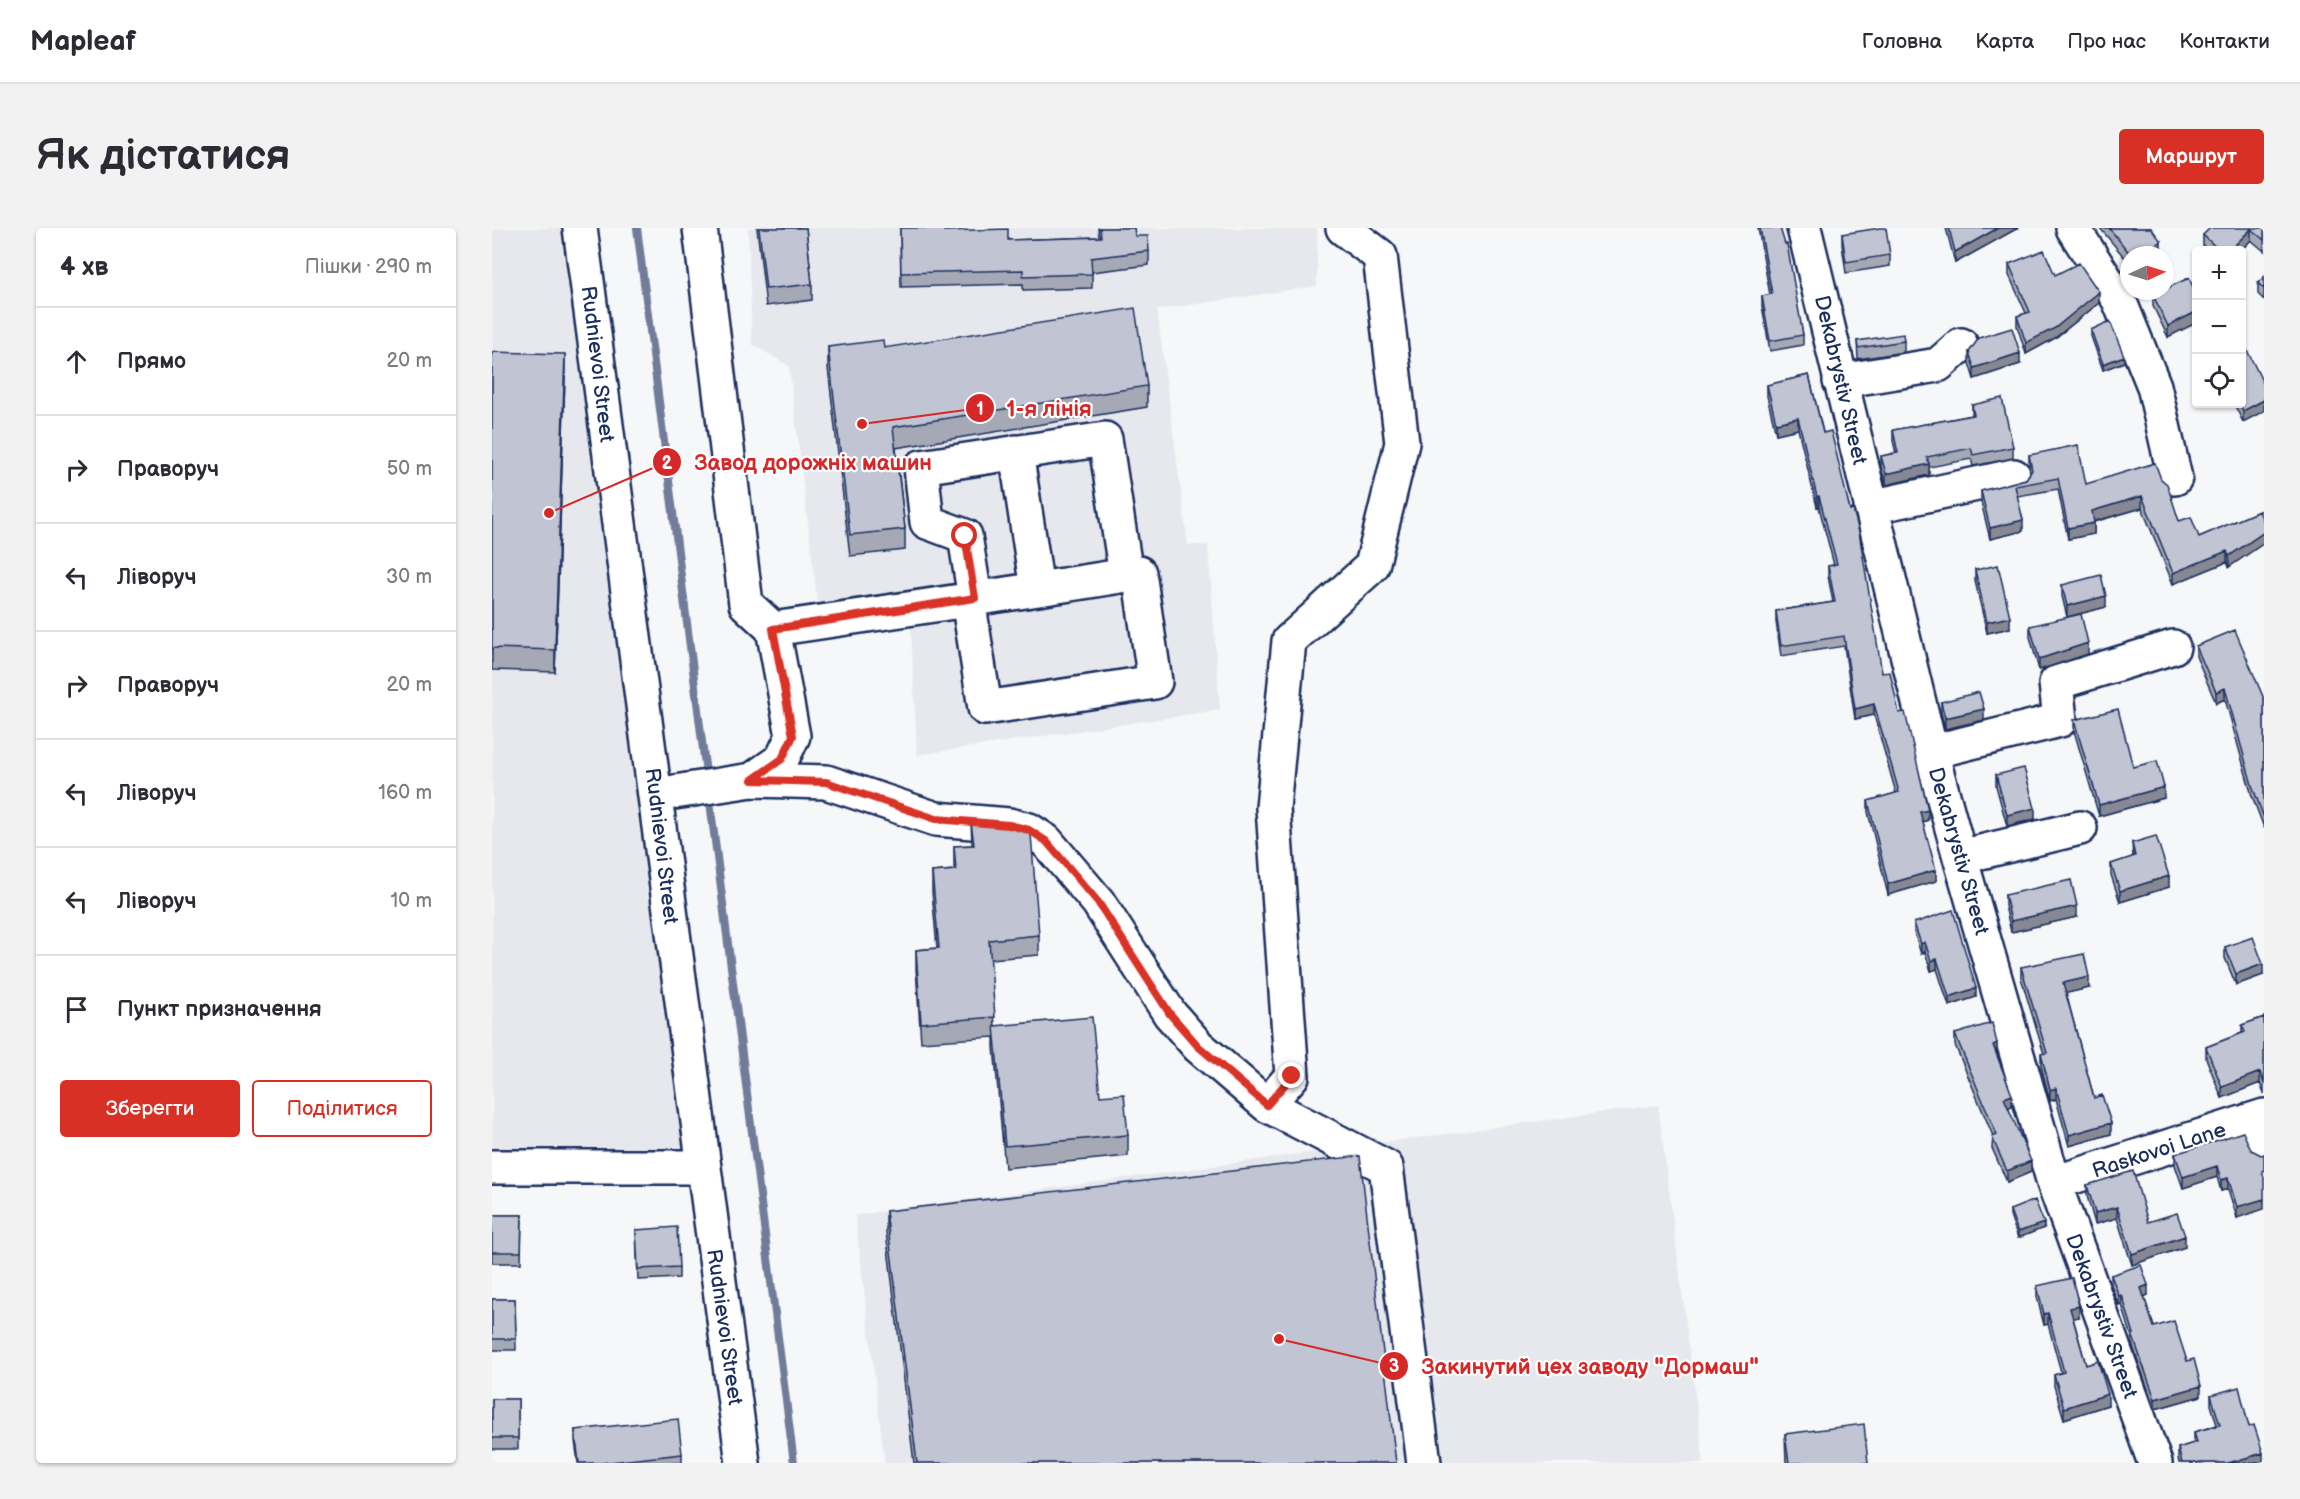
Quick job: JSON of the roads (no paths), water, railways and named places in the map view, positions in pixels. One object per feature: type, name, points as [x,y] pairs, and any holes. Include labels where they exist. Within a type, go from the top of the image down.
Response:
[{"type":"street","name":"Rudnievoi Street","points":[[580,228],[743,1463]]},
{"type":"street","points":[[700,228],[746,604],[773,629],[793,736],[782,759],[752,780]]},
{"type":"street","points":[[1267,1105],[1292,1076],[1273,807],[1290,641],[1372,566],[1402,443],[1380,256],[1343,228]]},
{"type":"street","name":"Dekabrystiv Street","points":[[1804,228],[1931,752],[1960,857],[2054,1183],[2155,1463]]},
{"type":"street","points":[[2073,228],[2119,300],[2154,386],[2175,478]]},
{"type":"street","points":[[1840,381],[1938,365],[1961,345]]},
{"type":"street","points":[[773,629],[972,599],[1139,573],[1155,682],[985,708],[972,599],[965,536],[927,522],[921,467],[1016,452],[1105,439],[1126,575]]},
{"type":"street","points":[[1016,452],[1037,589]]},
{"type":"street","points":[[1871,507],[2014,476]]},
{"type":"street","points":[[1931,752],[2060,720],[2056,683],[2173,647]]},
{"type":"street","points":[[655,795],[752,780],[826,782],[936,819],[1009,825],[1029,830],[1046,841],[1098,902],[1170,1014],[1198,1046],[1267,1105],[1386,1167],[1424,1463]]},
{"type":"street","points":[[1960,857],[2080,828]]},
{"type":"street","name":"Raskovoi Lane","points":[[2054,1183],[2261,1128]]},
{"type":"street","points":[[492,1167],[704,1167]]},
{"type":"waterway","points":[[637,228],[707,781]]},
{"type":"waterway","points":[[709,794],[794,1463]]},
{"type":"place","name":"1-я лінія","points":[[862,424]]},
{"type":"place","name":"Завод дорожніх машин","points":[[549,513]]},
{"type":"place","name":"Закинутий цех заводу \"Дормаш\"","points":[[1279,1339]]}]
